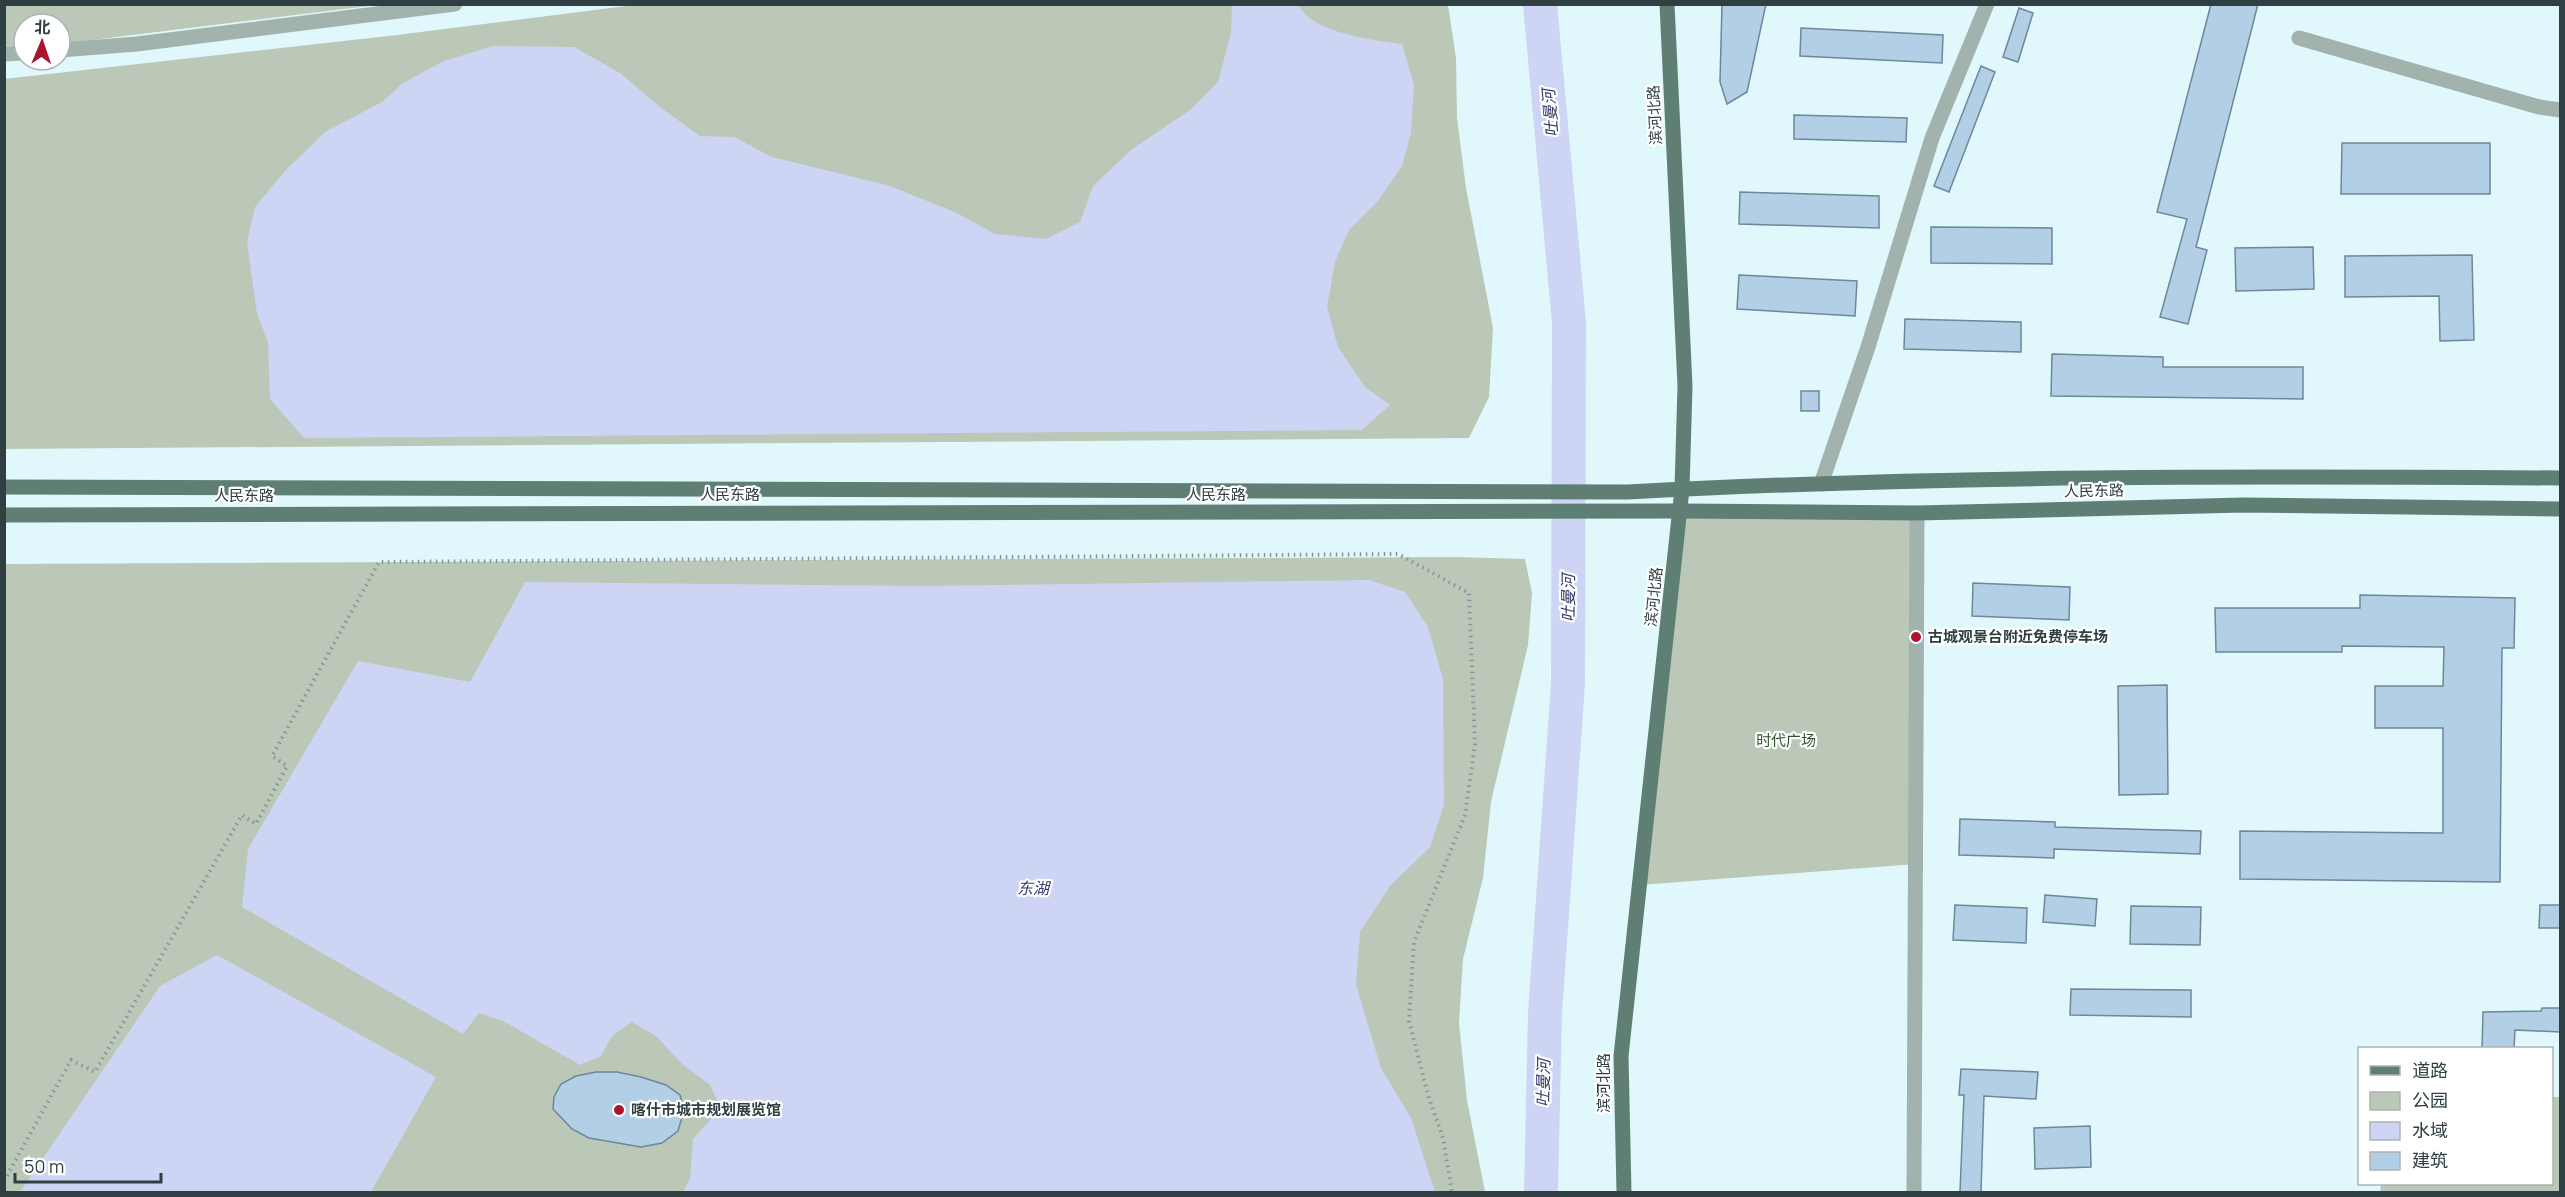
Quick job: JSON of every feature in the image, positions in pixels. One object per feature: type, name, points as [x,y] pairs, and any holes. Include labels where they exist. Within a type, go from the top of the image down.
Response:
[{"type":"main road","name":"滨河北路","points":[[1624,1192],[1621,1056],[1682,489],[1685,386],[1667,4]]},
{"type":"main road","name":"人民东路","points":[[4,487],[1628,492],[1821,484],[2243,476],[2560,478]]},
{"type":"main road","name":"人民东路","points":[[4,515],[1627,511],[1917,513],[2244,505],[2560,509]]},
{"type":"street","points":[[72,49],[148,43],[455,4]]},
{"type":"street","points":[[1821,484],[1868,347],[1932,138],[1987,4]]},
{"type":"street","points":[[2299,38],[2528,104],[2560,110]]},
{"type":"street","points":[[1914,1192],[1917,513]]},
{"type":"path","points":[[4,1181],[71,1060],[95,1072],[242,815],[256,824],[287,766],[272,756],[379,562],[1398,554],[1469,593],[1475,744],[1465,815],[1414,942],[1409,1021],[1428,1095],[1443,1138],[1452,1192]]},
{"type":"green space","points":[[642,4],[1448,5],[1456,58],[1457,118],[1466,188],[1493,328],[1489,397],[1469,438],[5,449],[4,79],[397,35]]},
{"type":"green space","points":[[4,5],[377,5],[72,42],[72,12],[12,12],[12,46],[5,46]]},
{"type":"green space","name":"时代广场","points":[[1681,511],[1917,513],[1916,864],[1640,885]]},
{"type":"green space","name":"东湖","points":[[1456,557],[1525,559],[1532,593],[1528,645],[1491,802],[1483,878],[1463,959],[1459,1023],[1467,1100],[1485,1192],[5,1192],[4,564]]},
{"type":"green space","points":[[2553,1097],[2560,1097],[2560,1192],[2380,1192],[2381,1185],[2553,1185]]},
{"type":"water","points":[[1232,5],[1298,5],[1306,15],[1330,29],[1344,34],[1402,44],[1414,85],[1411,133],[1402,166],[1378,201],[1349,230],[1335,262],[1327,307],[1338,347],[1365,387],[1390,405],[1362,430],[304,438],[270,399],[268,342],[257,314],[247,242],[255,207],[285,171],[325,132],[382,102],[403,83],[444,61],[493,46],[574,47],[620,73],[661,108],[700,136],[734,137],[772,157],[890,186],[957,213],[995,234],[1046,239],[1080,222],[1093,186],[1131,150],[1190,110],[1218,82],[1231,33]]},
{"type":"water","name":"东湖","points":[[1369,580],[1405,592],[1428,627],[1443,679],[1444,805],[1430,847],[1390,886],[1360,932],[1356,985],[1381,1068],[1411,1118],[1435,1192],[683,1192],[690,1179],[693,1139],[721,1108],[710,1085],[681,1063],[656,1036],[632,1022],[612,1036],[601,1056],[580,1065],[503,1021],[479,1013],[463,1034],[242,907],[248,849],[358,661],[470,682],[525,582],[920,586]]},
{"type":"water","points":[[217,955],[436,1077],[371,1192],[20,1192],[160,986]]},
{"type":"building","points":[[1722,4],[1766,4],[1747,92],[1727,104],[1720,82]]},
{"type":"building","points":[[2211,4],[2258,4],[2196,247],[2207,250],[2188,324],[2160,317],[2187,219],[2157,212]]},
{"type":"building","points":[[2019,8],[2033,13],[2018,62],[2003,57]]},
{"type":"building","points":[[1801,28],[1943,35],[1942,63],[1800,56]]},
{"type":"building","points":[[1981,66],[1995,72],[1949,192],[1934,186]]},
{"type":"building","points":[[1794,115],[1907,118],[1906,142],[1794,139]]},
{"type":"building","points":[[2342,143],[2490,143],[2490,194],[2341,194]]},
{"type":"building","points":[[1740,192],[1879,196],[1879,228],[1739,224]]},
{"type":"building","points":[[1931,227],[2052,228],[2052,264],[1931,263]]},
{"type":"building","points":[[2313,247],[2314,289],[2236,291],[2235,248]]},
{"type":"building","points":[[2472,255],[2474,340],[2440,341],[2439,296],[2345,297],[2345,256]]},
{"type":"building","points":[[1739,275],[1857,281],[1855,316],[1737,309]]},
{"type":"building","points":[[1905,319],[2021,322],[2021,352],[1904,349]]},
{"type":"building","points":[[2052,354],[2163,357],[2163,367],[2303,367],[2303,399],[2051,396]]},
{"type":"building","points":[[1801,391],[1819,391],[1819,411],[1801,411]]},
{"type":"building","points":[[1973,583],[2070,587],[2069,620],[1972,616]]},
{"type":"building","points":[[2360,595],[2515,598],[2514,648],[2502,648],[2500,882],[2240,879],[2240,831],[2443,833],[2443,728],[2375,728],[2375,686],[2443,686],[2444,647],[2342,646],[2342,652],[2216,652],[2215,608],[2360,608]]},
{"type":"building","points":[[2167,685],[2168,794],[2119,795],[2118,686]]},
{"type":"building","points":[[1960,819],[2055,822],[2055,827],[2201,831],[2200,854],[2054,849],[2054,858],[1959,855]]},
{"type":"building","points":[[2045,895],[2097,899],[2095,926],[2043,922]]},
{"type":"building","points":[[1955,905],[2027,908],[2026,943],[1953,940]]},
{"type":"building","points":[[2540,905],[2560,905],[2560,928],[2539,928]]},
{"type":"building","points":[[2131,906],[2201,907],[2200,945],[2130,944]]},
{"type":"building","points":[[2071,989],[2191,990],[2191,1017],[2070,1015]]},
{"type":"building","points":[[2542,1008],[2560,1008],[2560,1032],[2515,1030],[2514,1047],[2482,1047],[2483,1012],[2541,1011]]},
{"type":"building","points":[[1961,1069],[2038,1072],[2036,1099],[1984,1096],[1981,1192],[1960,1192],[1964,1095],[1959,1095]]},
{"type":"building","name":"喀什市城市规划展览馆","points":[[596,1072],[617,1072],[641,1077],[666,1085],[680,1095],[684,1110],[678,1131],[662,1143],[641,1147],[589,1138],[572,1129],[553,1109],[554,1097],[561,1084],[576,1076]]},
{"type":"building","points":[[2090,1126],[2091,1167],[2035,1169],[2034,1128]]},
{"type":"waterway","name":"吐曼河","points":[[1540,4],[1569,323],[1568,683],[1545,1014],[1541,1192]]},
{"type":"place","name":"古城观景台附近免费停车场","points":[[1916,637]]},
{"type":"place","name":"喀什市城市规划展览馆","points":[[619,1110]]}]
